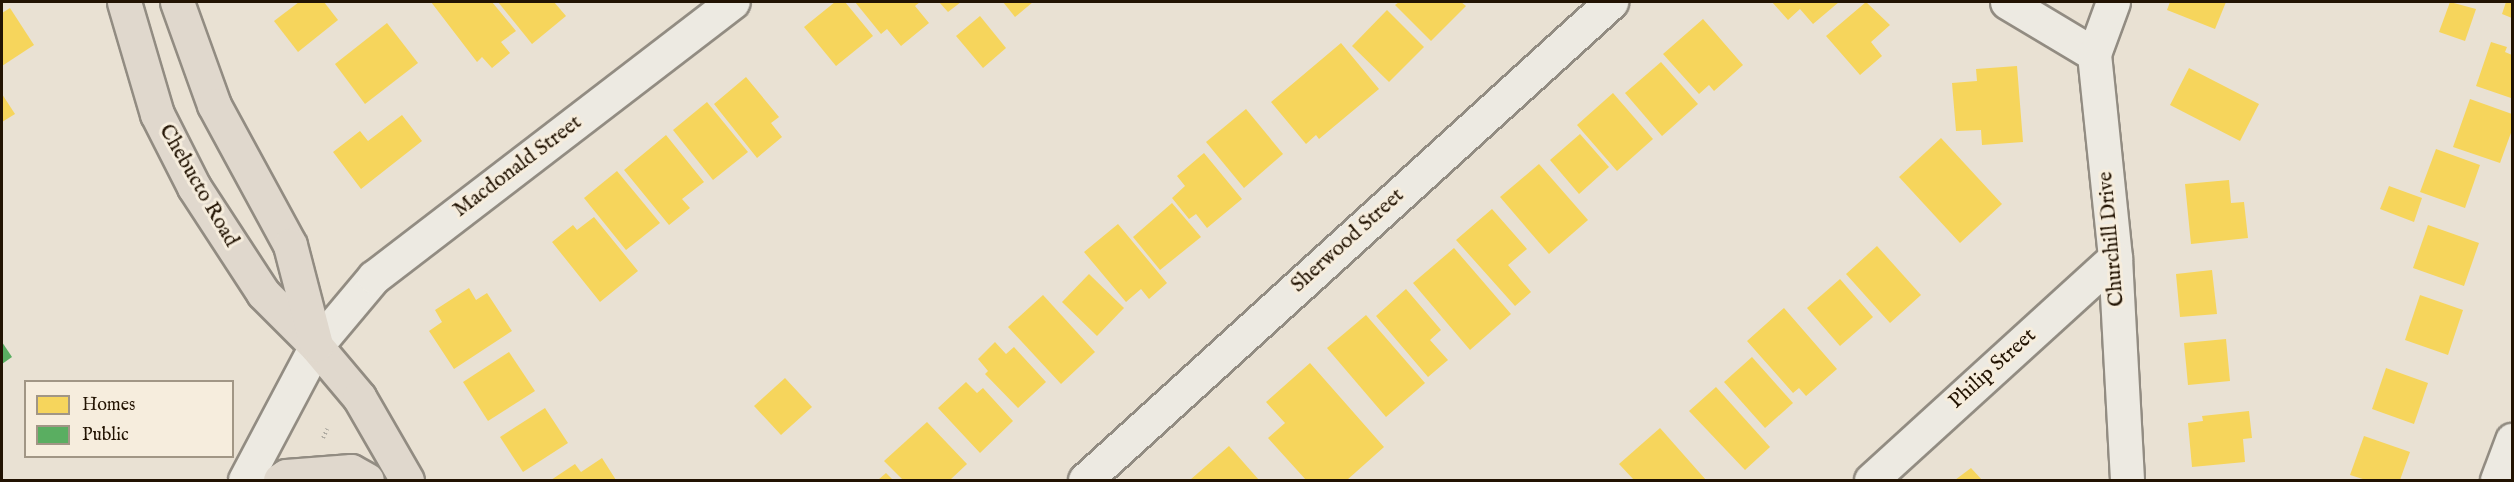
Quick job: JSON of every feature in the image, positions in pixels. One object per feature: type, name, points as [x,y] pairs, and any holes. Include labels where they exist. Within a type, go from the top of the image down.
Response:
[{"type":"main road","name":"Chebucto Road","points":[[124,2],[157,114],[194,187],[263,294],[316,346],[359,398],[407,480]]},
{"type":"main road","name":"Chebucto Road","points":[[177,2],[213,105],[290,245],[316,346]]},
{"type":"main road","points":[[280,480],[286,476],[351,471],[367,480]]},
{"type":"street","name":"Macdonald Street","points":[[244,480],[316,346],[374,277],[733,2]]},
{"type":"street","name":"Sherwood Street","points":[[1085,480],[1611,2]]},
{"type":"street","points":[[2007,2],[2094,54]]},
{"type":"street","name":"Churchill Drive","points":[[2113,2],[2094,54],[2115,258],[2127,480]]},
{"type":"street","name":"Philip Street","points":[[1871,480],[2115,258]]},
{"type":"street","points":[[2497,480],[2512,440]]},
{"type":"building: Homes","points":[[299,2],[324,2],[338,20],[298,52],[274,21]]},
{"type":"building: Homes","points":[[431,2],[492,2],[516,31],[501,42],[510,53],[492,68],[482,57],[477,62]]},
{"type":"building: Homes","points":[[498,2],[554,2],[566,16],[532,44]]},
{"type":"building: Homes","points":[[835,2],[845,2],[873,36],[836,66],[804,27]]},
{"type":"building: Homes","points":[[855,2],[920,2],[915,6],[929,23],[901,46],[887,29],[881,34]]},
{"type":"building: Homes","points":[[939,2],[961,2],[948,12]]},
{"type":"building: Homes","points":[[1003,2],[1033,2],[1015,17]]},
{"type":"building: Homes","points":[[1399,2],[1461,2],[1466,6],[1431,41],[1395,5]]},
{"type":"building: Homes","points":[[1772,2],[1839,2],[1813,24],[1800,9],[1788,20]]},
{"type":"building: Homes","points":[[1866,2],[1890,25],[1871,42],[1882,56],[1860,75],[1826,36]]},
{"type":"building: Homes","points":[[2170,2],[2226,2],[2215,29],[2167,10]]},
{"type":"building: Homes","points":[[2450,2],[2476,9],[2465,41],[2439,32]]},
{"type":"building: Homes","points":[[2506,2],[2512,2],[2512,18],[2502,14]]},
{"type":"building: Homes","points":[[10,8],[34,45],[2,66],[2,13]]},
{"type":"building: Homes","points":[[1387,10],[1424,47],[1389,82],[1352,46]]},
{"type":"building: Homes","points":[[980,16],[1006,48],[983,68],[956,36]]},
{"type":"building: Homes","points":[[1703,19],[1743,65],[1714,91],[1709,85],[1699,94],[1663,54]]},
{"type":"building: Homes","points":[[387,23],[418,63],[365,104],[335,64]]},
{"type":"building: Homes","points":[[2491,42],[2507,47],[2505,52],[2512,55],[2511,98],[2476,86]]},
{"type":"building: Homes","points":[[1341,43],[1379,89],[1319,139],[1316,135],[1306,144],[1271,102]]},
{"type":"building: Homes","points":[[1661,62],[1698,104],[1662,136],[1625,93]]},
{"type":"building: Homes","points":[[2017,66],[2023,142],[1982,145],[1981,130],[1956,131],[1952,83],[1977,81],[1976,69]]},
{"type":"building: Homes","points":[[2189,68],[2259,104],[2240,141],[2170,105]]},
{"type":"building: Homes","points":[[746,77],[779,117],[771,123],[782,137],[757,158],[714,104]]},
{"type":"building: Homes","points":[[1613,93],[1653,139],[1617,171],[1577,125]]},
{"type":"building: Homes","points":[[2,94],[15,114],[2,122]]},
{"type":"building: Homes","points":[[2470,99],[2512,114],[2512,130],[2500,163],[2453,147]]},
{"type":"building: Homes","points":[[707,102],[748,152],[713,180],[673,130]]},
{"type":"building: Homes","points":[[1246,109],[1283,154],[1244,188],[1206,142]]},
{"type":"building: Homes","points":[[402,115],[422,141],[361,189],[333,152],[360,131],[368,141]]},
{"type":"building: Homes","points":[[1580,134],[1609,167],[1579,194],[1550,160]]},
{"type":"building: Homes","points":[[666,135],[704,182],[682,199],[690,208],[669,225],[624,170]]},
{"type":"building: Homes","points":[[1941,138],[2002,204],[1960,243],[1899,177]]},
{"type":"building: Homes","points":[[2436,149],[2480,165],[2465,208],[2420,192]]},
{"type":"building: Homes","points":[[1204,153],[1242,199],[1207,228],[1196,214],[1189,219],[1172,198],[1185,186],[1177,176]]},
{"type":"building: Homes","points":[[1539,164],[1588,220],[1549,254],[1500,197]]},
{"type":"building: Homes","points":[[617,171],[660,223],[626,250],[584,198]]},
{"type":"building: Homes","points":[[2229,180],[2231,203],[2244,202],[2248,238],[2191,244],[2185,184]]},
{"type":"building: Homes","points":[[2389,186],[2422,198],[2414,222],[2380,209]]},
{"type":"building: Homes","points":[[1172,203],[1201,237],[1160,270],[1133,237]]},
{"type":"building: Homes","points":[[1492,209],[1527,249],[1508,265],[1531,292],[1515,306],[1456,240]]},
{"type":"building: Homes","points":[[594,217],[638,271],[600,302],[552,242],[573,225],[577,230]]},
{"type":"building: Homes","points":[[1118,224],[1167,283],[1149,299],[1141,289],[1126,302],[1084,252]]},
{"type":"building: Homes","points":[[2428,225],[2479,243],[2464,286],[2413,268]]},
{"type":"building: Homes","points":[[1877,246],[1921,295],[1890,323],[1846,274]]},
{"type":"building: Homes","points":[[1454,248],[1511,314],[1470,350],[1413,283]]},
{"type":"building: Homes","points":[[2212,270],[2217,314],[2180,317],[2176,274]]},
{"type":"building: Homes","points":[[1089,274],[1124,308],[1097,336],[1062,302]]},
{"type":"building: Homes","points":[[1840,279],[1873,317],[1840,346],[1807,308]]},
{"type":"building: Homes","points":[[469,288],[476,300],[487,293],[512,331],[454,369],[429,331],[442,322],[435,310]]},
{"type":"building: Homes","points":[[1406,289],[1441,330],[1430,340],[1448,360],[1428,377],[1376,316]]},
{"type":"building: Homes","points":[[1043,295],[1095,352],[1061,384],[1008,327]]},
{"type":"building: Homes","points":[[2420,295],[2463,310],[2448,355],[2405,340]]},
{"type":"building: Homes","points":[[1784,308],[1837,369],[1806,396],[1799,388],[1793,393],[1747,341]]},
{"type":"building: Homes","points":[[1366,315],[1425,383],[1386,417],[1327,348]]},
{"type":"building: Homes","points":[[2226,339],[2230,381],[2188,385],[2184,343]]},
{"type":"building: Homes","points":[[995,342],[1006,354],[1014,347],[1046,382],[1018,408],[985,374],[988,371],[978,359]]},
{"type":"building: Homes","points":[[509,352],[535,391],[488,421],[463,382]]},
{"type":"building: Homes","points":[[1752,357],[1793,403],[1765,428],[1724,382]]},
{"type":"building: Homes","points":[[1310,363],[1384,447],[1347,480],[1306,480],[1268,438],[1285,423],[1266,402]]},
{"type":"building: Homes","points":[[2386,368],[2428,383],[2414,424],[2372,409]]},
{"type":"building: Homes","points":[[785,378],[812,407],[781,435],[754,406]]},
{"type":"building: Homes","points":[[966,382],[977,393],[983,388],[1013,421],[980,453],[938,408]]},
{"type":"building: Homes","points":[[1716,387],[1770,447],[1745,470],[1689,411]]},
{"type":"building: Homes","points":[[545,408],[568,443],[523,472],[500,437]]},
{"type":"building: Homes","points":[[2249,411],[2252,438],[2243,439],[2245,462],[2192,467],[2188,423],[2203,421],[2202,416]]},
{"type":"building: Homes","points":[[927,422],[967,464],[950,480],[903,480],[884,461]]},
{"type":"building: Homes","points":[[1660,428],[1706,480],[1634,480],[1619,464]]},
{"type":"building: Homes","points":[[2364,436],[2410,452],[2400,480],[2366,480],[2350,475]]},
{"type":"building: Homes","points":[[1229,446],[1259,480],[1190,480]]},
{"type":"building: Homes","points":[[602,458],[616,480],[551,480],[575,464],[581,472]]},
{"type":"building: Homes","points":[[1971,468],[1982,480],[1955,480]]},
{"type":"building: Homes","points":[[886,473],[893,480],[878,480]]},
{"type":"building: Public","points":[[2,342],[12,357],[2,364]]}]
